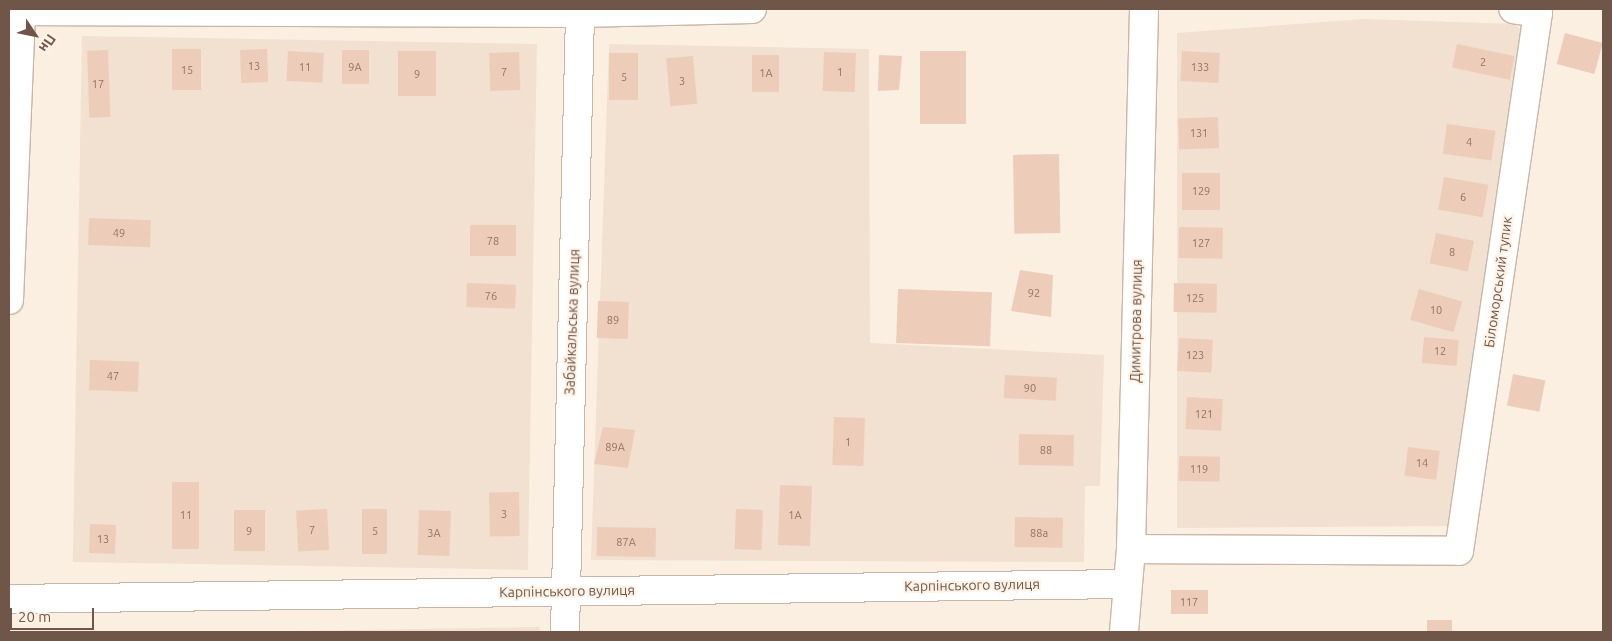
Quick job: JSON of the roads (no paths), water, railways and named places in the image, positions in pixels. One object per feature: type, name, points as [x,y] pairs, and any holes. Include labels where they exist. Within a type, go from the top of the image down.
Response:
[{"type":"street","points":[[9,300],[17,10],[580,12],[752,9]]},
{"type":"street","name":"Димитрова вулиця","points":[[1124,632],[1126,584],[1131,549],[1144,9]]},
{"type":"street","name":"Біломорський тупик","points":[[1131,549],[1459,551],[1526,11]]},
{"type":"street","name":"Забайкальська вулиця","points":[[565,632],[564,591],[580,12]]},
{"type":"street","name":"Карпінського вулиця","points":[[9,599],[1126,584]]}]
